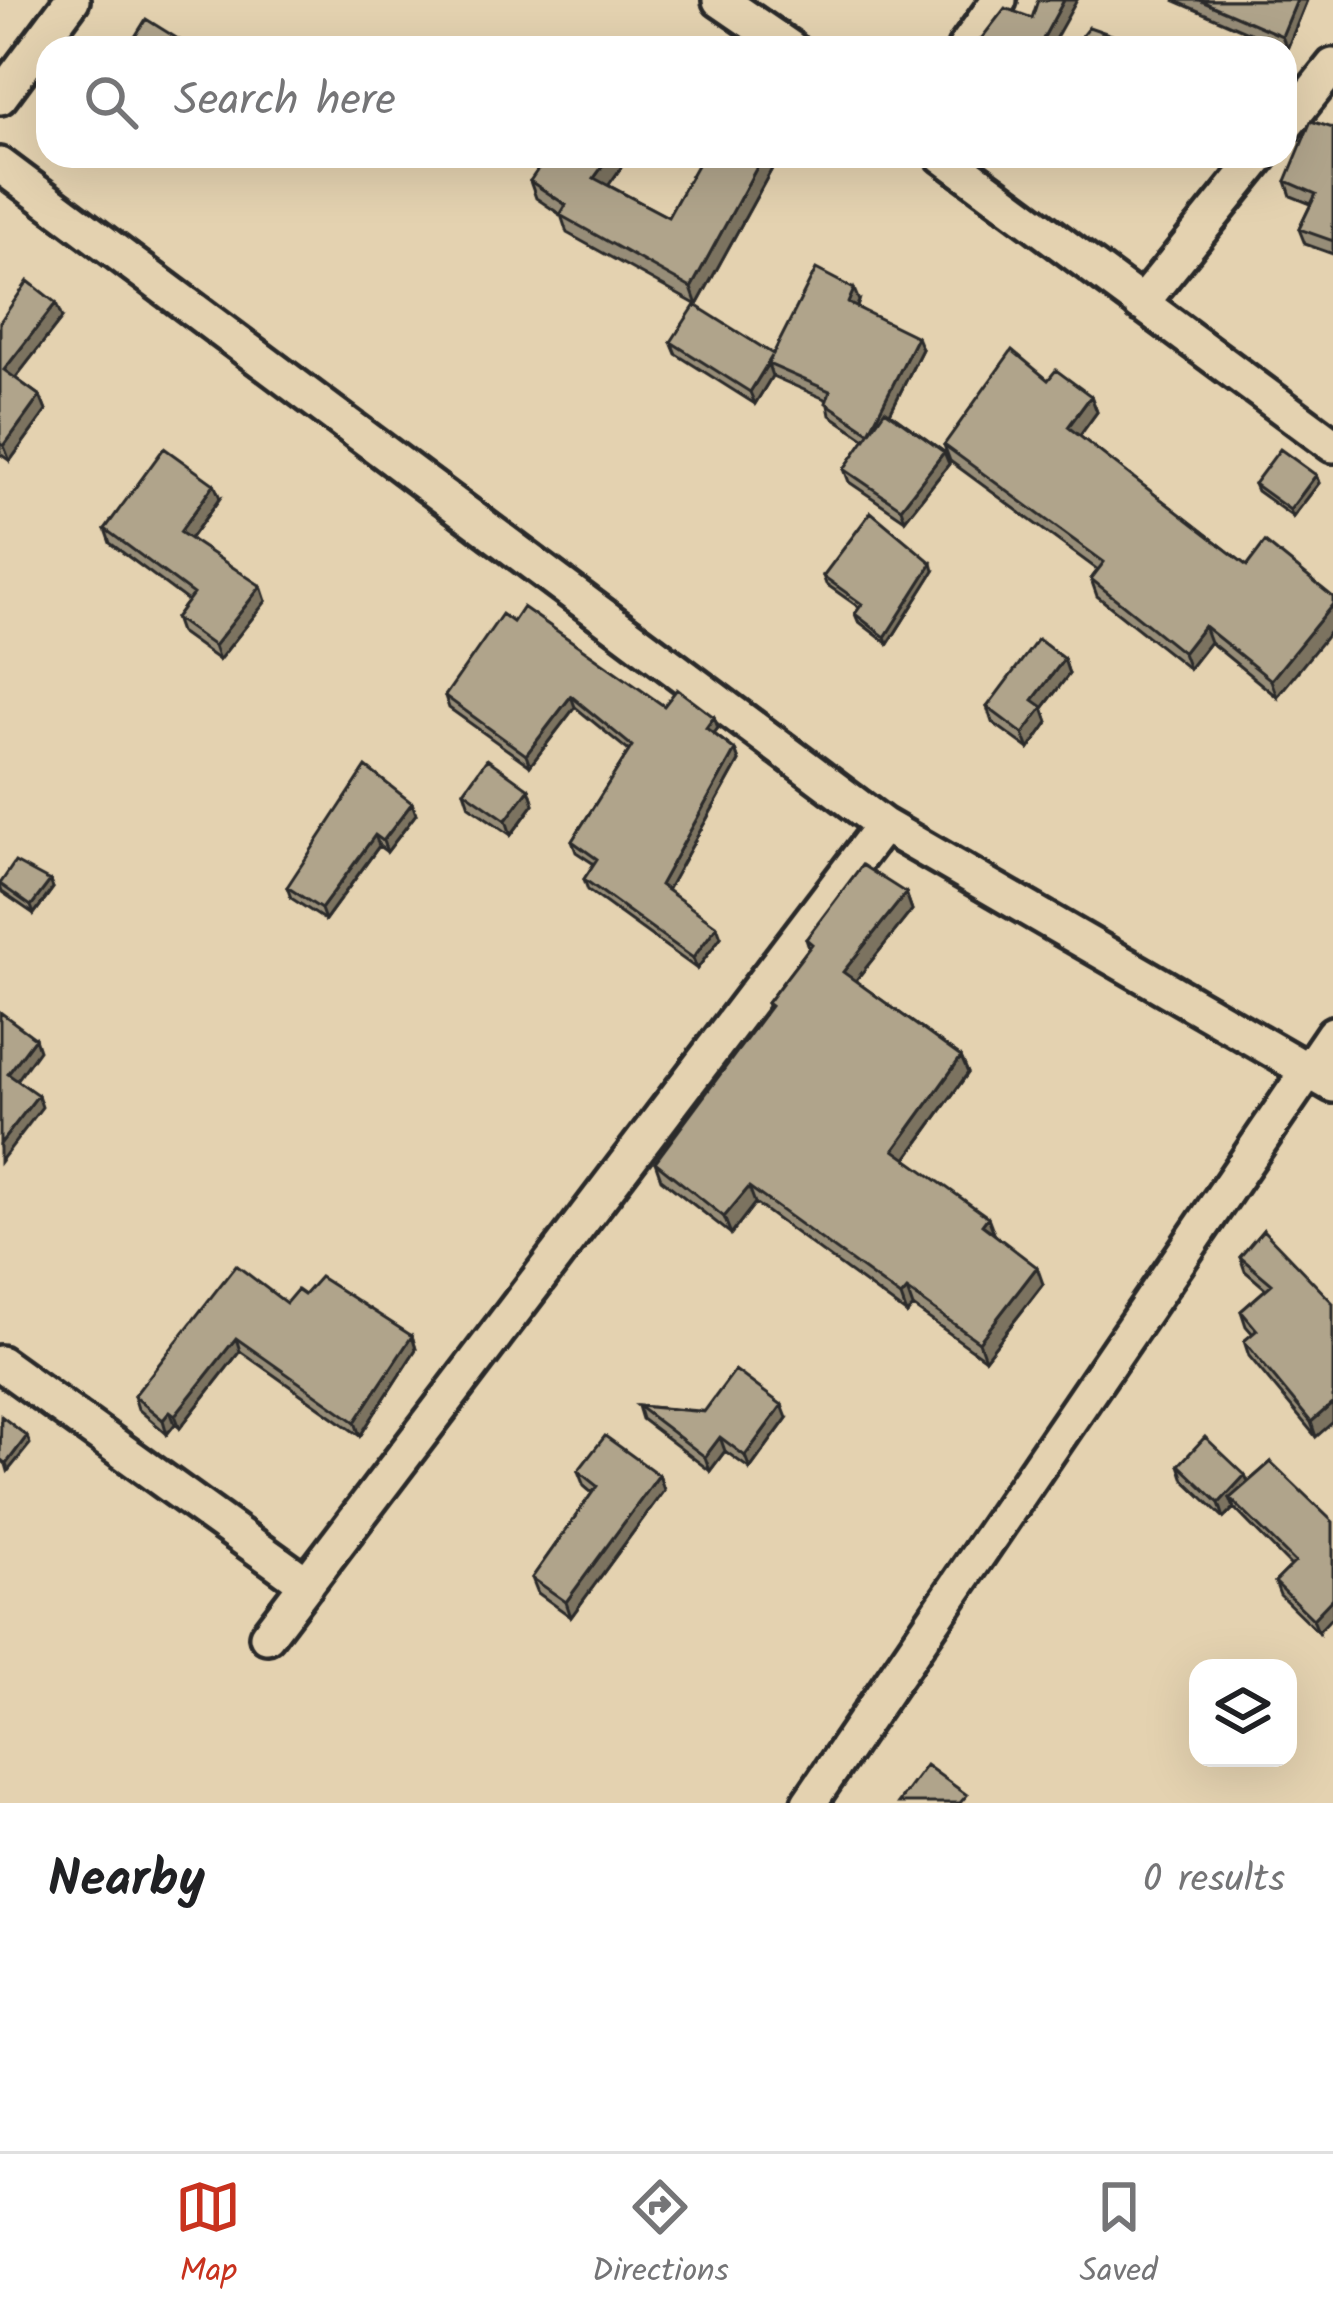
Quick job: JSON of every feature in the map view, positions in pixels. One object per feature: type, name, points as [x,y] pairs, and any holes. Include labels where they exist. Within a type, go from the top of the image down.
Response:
[{"type":"street","points":[[46,36],[72,0]]},
{"type":"street","points":[[720,0],[772,36]]},
{"type":"street","points":[[973,36],[1000,0]]},
{"type":"street","points":[[0,98],[36,49]]},
{"type":"street","points":[[1297,111],[1333,67]]},
{"type":"street","points":[[0,165],[883,826],[1322,1077]]},
{"type":"street","points":[[959,168],[1333,445]]},
{"type":"street","points":[[1141,304],[1251,168]]},
{"type":"street","points":[[267,1636],[883,826]]},
{"type":"street","points":[[809,1803],[1322,1077],[1333,1034]]},
{"type":"street","points":[[0,1363],[307,1584]]},
{"type":"building","points":[[1038,0],[1064,0],[1044,36],[983,36],[1005,8],[1032,18]]},
{"type":"building","points":[[1199,0],[1297,0],[1282,36]]},
{"type":"building","points":[[146,19],[173,36],[135,36]]},
{"type":"building","points":[[1089,27],[1115,36],[1082,36]]},
{"type":"building","points":[[1311,121],[1333,128],[1333,241],[1299,229],[1316,194],[1286,181],[1291,168],[1297,168],[1297,155]]},
{"type":"building","points":[[539,168],[601,168],[594,178],[668,217],[695,168],[756,168],[691,288],[560,215],[566,205],[530,181]]},
{"type":"building","points":[[816,269],[854,289],[848,303],[917,337],[869,432],[826,403],[830,391],[768,364],[772,356],[750,392],[671,342],[695,305],[773,354]]},
{"type":"building","points":[[28,281],[56,303],[4,370],[40,396],[4,446],[0,443],[0,322]]},
{"type":"building","points":[[1012,350],[1048,380],[1056,370],[1091,396],[1068,427],[1247,566],[1265,542],[1333,597],[1333,604],[1271,680],[1204,626],[1183,653],[1091,579],[1104,562],[944,445]]},
{"type":"building","points":[[885,410],[944,452],[901,508],[844,469]]},
{"type":"building","points":[[164,448],[214,484],[180,532],[261,586],[214,646],[175,618],[193,594],[105,529]]},
{"type":"building","points":[[1280,449],[1316,475],[1290,510],[1254,484]]},
{"type":"building","points":[[871,512],[932,563],[885,637],[855,614],[862,604],[823,576]]},
{"type":"building","points":[[523,607],[664,706],[677,689],[714,717],[706,728],[735,750],[660,885],[717,926],[693,958],[584,879],[597,859],[572,841],[632,746],[571,696],[526,755],[445,696],[502,614],[513,622]]},
{"type":"building","points":[[1038,639],[1064,659],[1033,700],[1043,707],[1023,734],[987,707]]},
{"type":"building","points":[[487,759],[529,789],[506,820],[464,791]]},
{"type":"building","points":[[366,767],[412,803],[383,841],[375,835],[321,909],[287,887]]},
{"type":"building","points":[[15,862],[50,881],[31,906],[0,884]]},
{"type":"building","points":[[862,865],[906,893],[843,972],[961,1057],[894,1150],[988,1217],[982,1225],[1037,1267],[979,1342],[907,1290],[901,1297],[749,1187],[724,1217],[655,1162],[771,1006],[767,1003],[812,944],[806,939]]},
{"type":"building","points":[[0,1012],[35,1038],[8,1074],[38,1095],[0,1144]]},
{"type":"building","points":[[1263,1230],[1333,1303],[1333,1403],[1311,1422],[1244,1341],[1257,1330],[1241,1311],[1272,1284],[1240,1257]]},
{"type":"building","points":[[236,1265],[286,1303],[297,1290],[304,1295],[320,1277],[412,1336],[355,1422],[236,1338],[175,1415],[170,1411],[163,1420],[134,1396]]},
{"type":"building","points":[[735,1370],[782,1405],[745,1456],[720,1437],[705,1457],[638,1406],[704,1412]]},
{"type":"building","points":[[1,1416],[27,1436],[6,1464],[0,1459]]},
{"type":"building","points":[[605,1436],[659,1475],[566,1602],[532,1578],[597,1486],[578,1471]]},
{"type":"building","points":[[1205,1437],[1245,1475],[1219,1503],[1179,1465]]},
{"type":"building","points":[[1271,1462],[1333,1522],[1333,1598],[1313,1619],[1275,1582],[1295,1562],[1230,1498]]},
{"type":"building","points":[[926,1765],[967,1795],[960,1803],[898,1803]]}]
